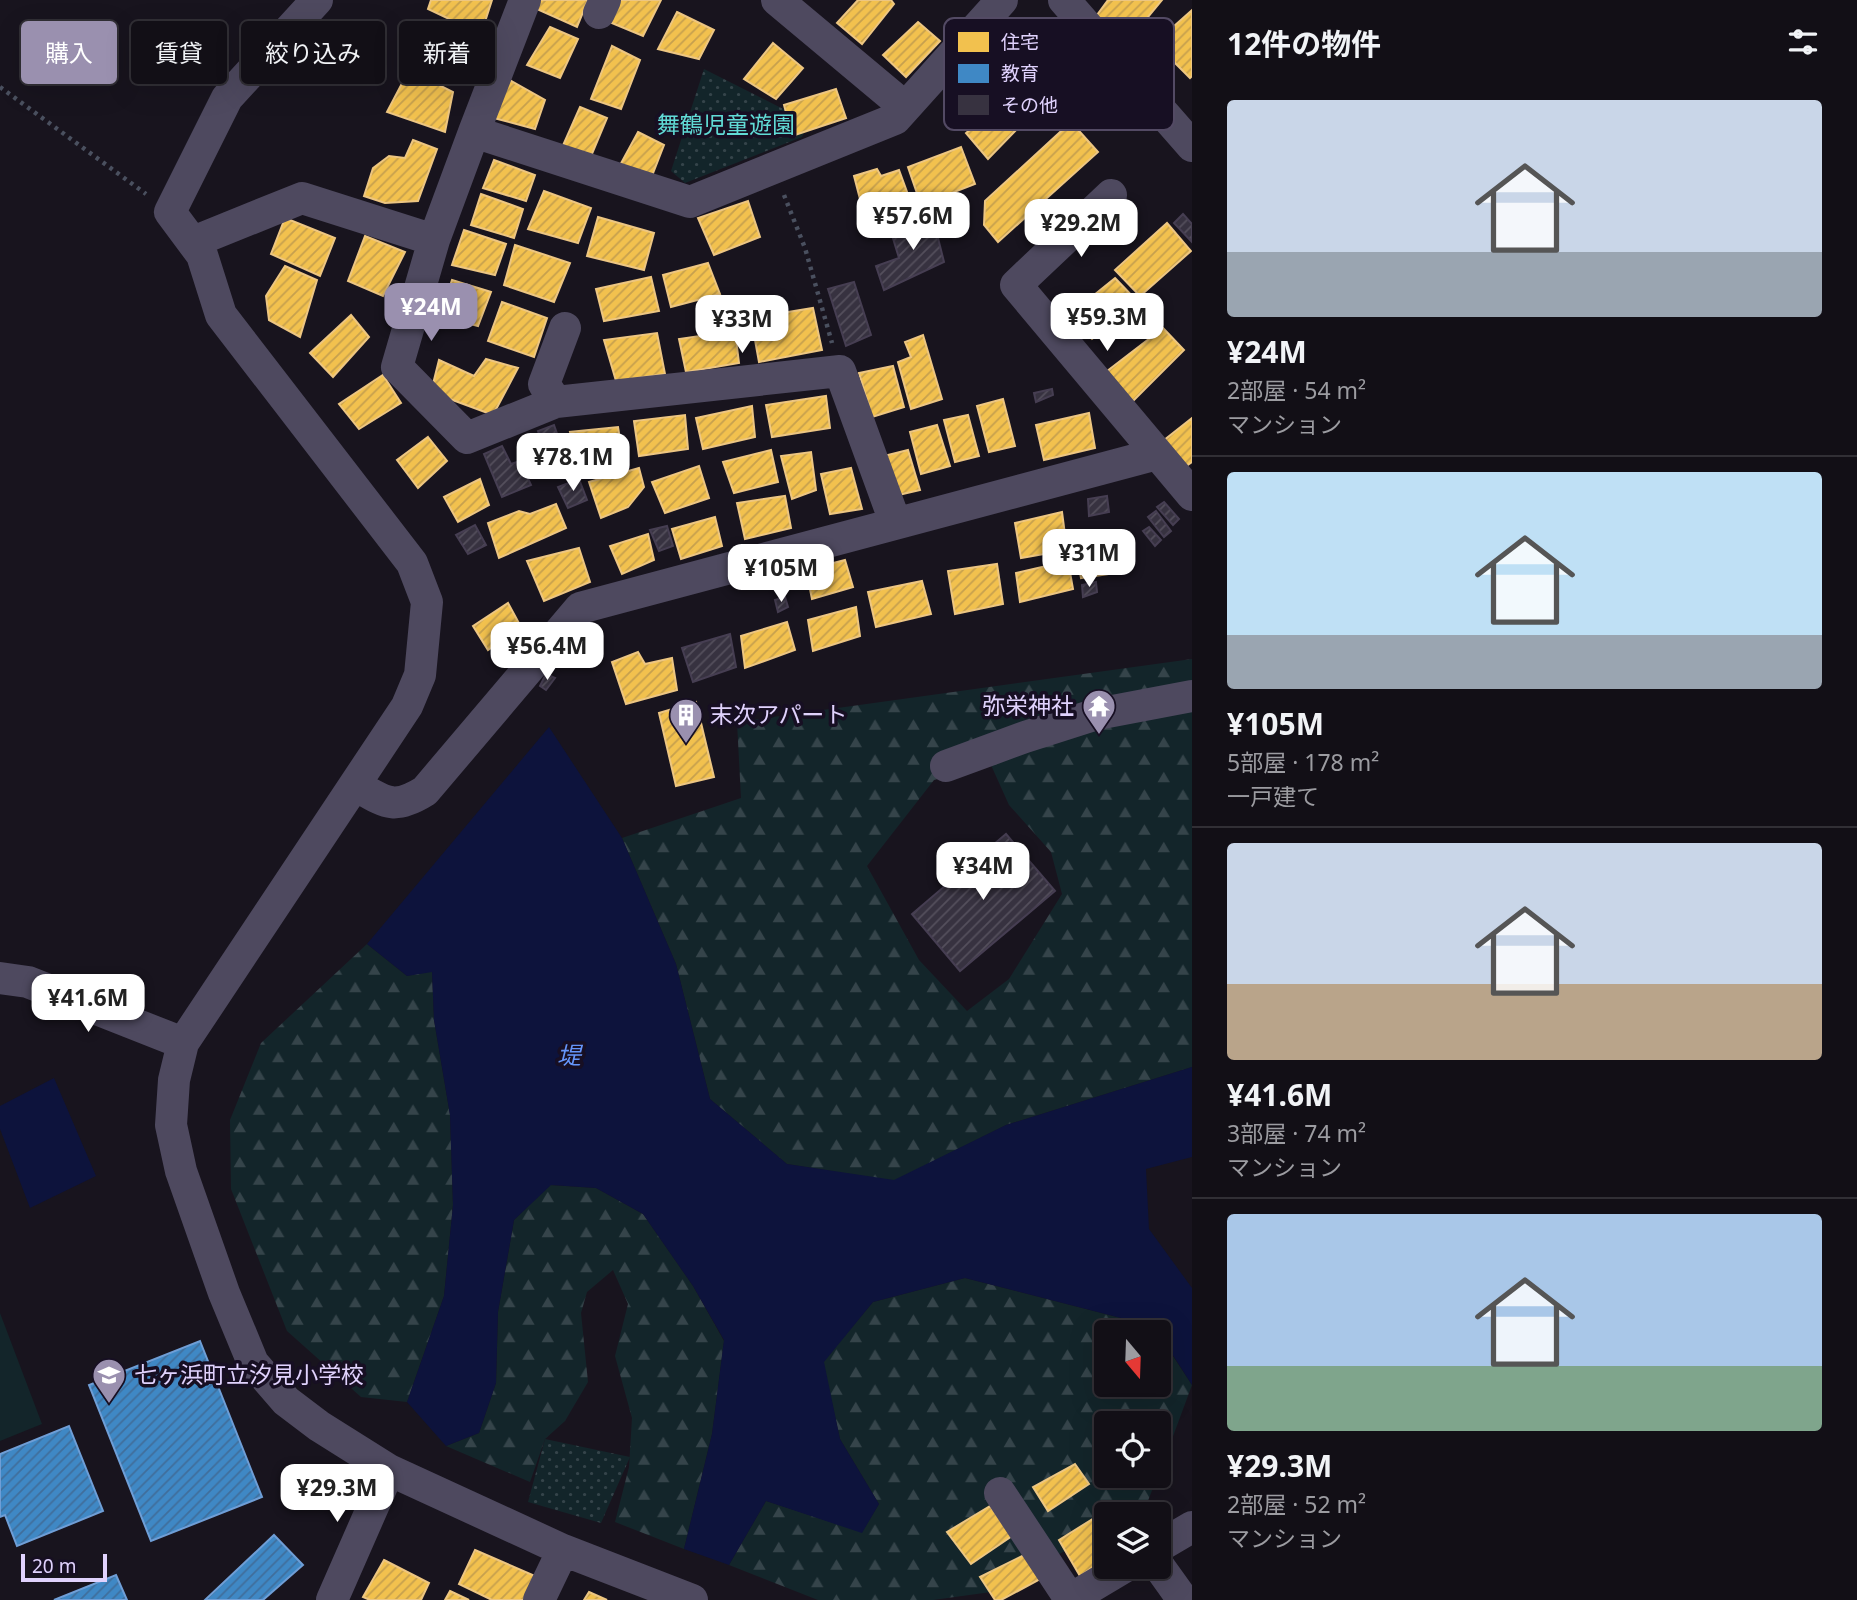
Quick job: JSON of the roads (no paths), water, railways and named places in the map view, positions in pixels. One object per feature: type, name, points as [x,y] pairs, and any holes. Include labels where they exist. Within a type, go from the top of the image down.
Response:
[{"type":"street","points":[[317,0],[227,98],[170,212],[202,255],[221,315],[412,563],[427,602],[419,675],[407,706],[183,1043],[174,1080],[170,1125],[178,1160],[224,1293],[253,1363],[286,1401],[319,1426],[389,1470],[563,1550],[692,1600]]},
{"type":"street","points":[[525,0],[433,240],[397,367],[467,438],[556,402],[840,370],[895,522]]},
{"type":"street","points":[[777,0],[905,107]]},
{"type":"street","points":[[986,18],[1002,0]]},
{"type":"street","points":[[1075,4],[1087,18]]},
{"type":"street","points":[[474,132],[690,202],[895,119],[944,64]]},
{"type":"street","points":[[1174,124],[1192,146]]},
{"type":"street","points":[[1111,195],[1016,285],[1192,495]]},
{"type":"street","points":[[192,242],[302,198],[433,240]]},
{"type":"street","points":[[556,402],[544,384],[565,328]]},
{"type":"street","points":[[355,785],[388,803],[409,801],[425,791],[580,608],[1157,454]]},
{"type":"street","points":[[946,766],[1097,714],[1192,696]]},
{"type":"street","points":[[0,978],[28,982],[183,1043]]},
{"type":"street","points":[[332,1600],[389,1470]]},
{"type":"street","points":[[1000,1493],[1070,1600],[1105,1579]]},
{"type":"street","points":[[1171,1539],[1192,1527]]},
{"type":"street","points":[[539,1600],[563,1550]]},
{"type":"street","points":[[1168,1579],[1183,1600]]},
{"type":"water","name":"堤","points":[[549,727],[622,838],[676,964],[710,1099],[787,1164],[894,1180],[1006,1125],[1192,1067],[1192,1157],[1146,1169],[1149,1229],[1192,1288],[1192,1385],[1171,1352],[1171,1320],[1129,1320],[965,1278],[873,1302],[824,1362],[840,1439],[879,1504],[862,1533],[766,1501],[729,1565],[684,1549],[712,1434],[724,1340],[693,1286],[643,1214],[596,1188],[551,1185],[514,1220],[498,1312],[496,1383],[479,1433],[446,1446],[407,1402],[444,1296],[453,1205],[450,1115],[434,1020],[432,972],[407,976],[367,944]]},
{"type":"water","points":[[54,1078],[96,1176],[30,1208],[0,1129],[0,1106]]},
{"type":"place","name":"弥栄神社","points":[[1099,736]]},
{"type":"place","name":"末次アパート","points":[[686,745]]},
{"type":"place","name":"七ヶ浜町立汐見小学校","points":[[109,1405]]},
{"type":"park label","name":"舞鶴児童遊園","points":[[726,125]]}]
